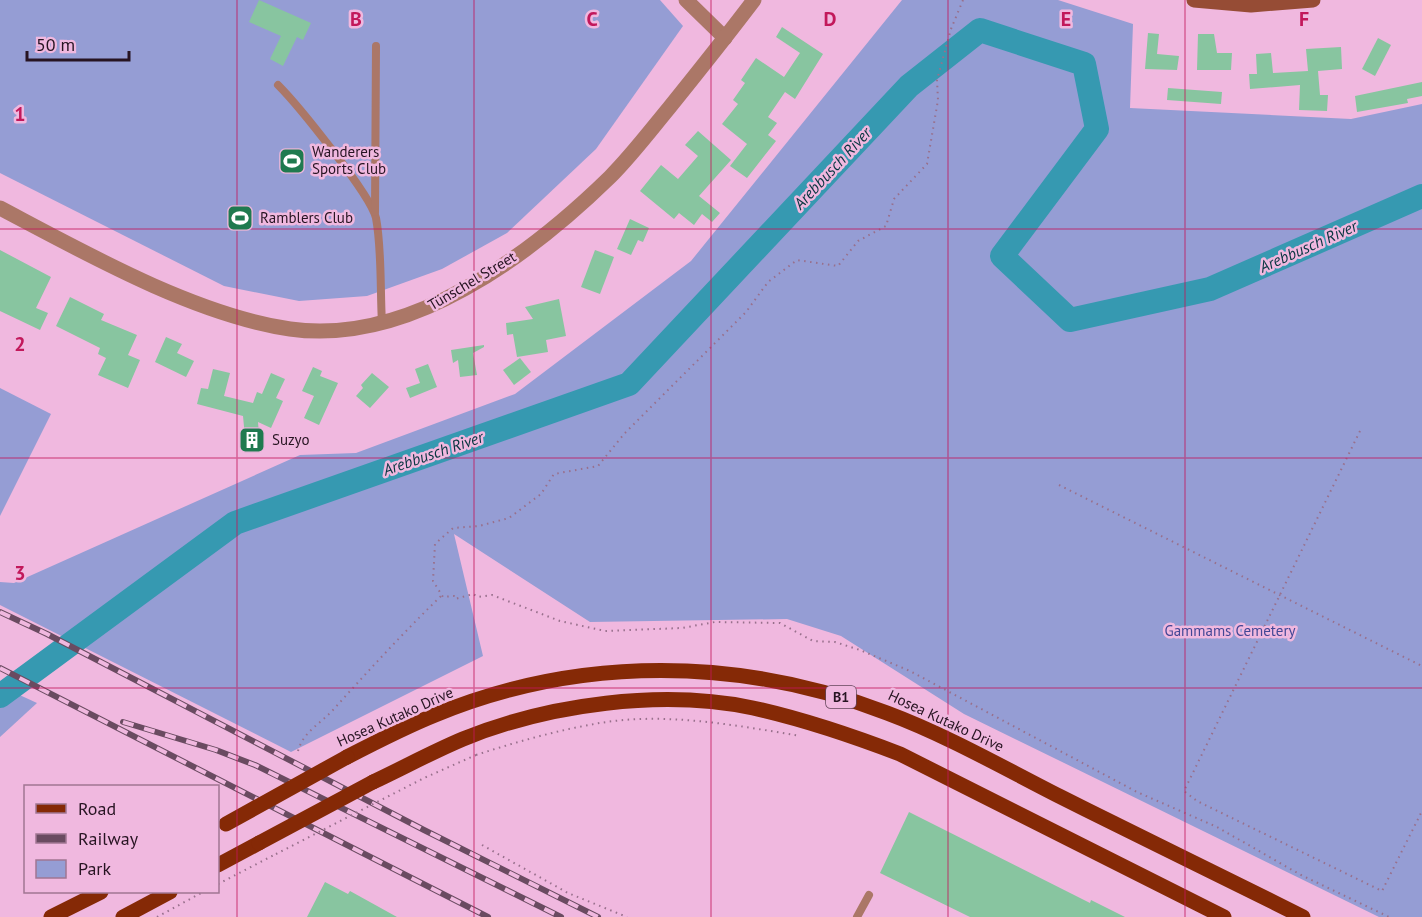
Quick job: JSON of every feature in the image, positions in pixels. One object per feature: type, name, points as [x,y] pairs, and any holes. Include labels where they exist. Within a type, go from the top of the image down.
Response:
[{"type":"main road","name":"Hosea Kutako Drive","points":[[222,827],[347,757],[437,714],[542,681],[610,672],[694,670],[767,678],[847,699],[916,725],[1303,917]]},
{"type":"main road","name":"B1","points":[[219,865],[373,782],[464,739],[551,712],[604,704],[692,701],[752,708],[851,735],[900,754],[1224,917]]},
{"type":"main road","points":[[51,917],[97,893]]},
{"type":"main road","points":[[123,917],[166,893]]},
{"type":"street","points":[[686,0],[725,38]]},
{"type":"street","name":"Tünschel Street","points":[[0,208],[210,309],[291,329],[326,331],[382,323],[420,312],[439,302],[479,279],[548,231],[610,177],[754,0]]},
{"type":"street","points":[[1194,0],[1251,5],[1313,0]]},
{"type":"lane","points":[[376,46],[376,216],[382,323]]},
{"type":"lane","points":[[278,85],[291,98],[359,187],[376,216]]},
{"type":"lane","points":[[858,917],[869,895]]},
{"type":"path","points":[[433,581],[435,544],[453,528],[479,526],[508,518],[541,494],[554,474],[598,466],[624,434],[746,312],[768,282],[797,260],[838,266],[858,241],[886,226],[894,199],[927,164],[938,100],[937,80],[951,29],[963,0]]},
{"type":"path","points":[[1360,431],[1184,791],[1197,801],[1382,891],[1422,811]]},
{"type":"path","points":[[1059,485],[1422,666]]},
{"type":"path","points":[[298,751],[302,739],[331,711],[394,641],[441,596]]},
{"type":"path","points":[[219,883],[424,778],[476,755],[601,722],[669,719],[742,726],[805,737]]},
{"type":"path","points":[[482,845],[568,892],[627,917]]},
{"type":"path","points":[[158,917],[200,893]]},
{"type":"green space","name":"Wanderers Sports Club","points":[[0,0],[660,0],[683,26],[596,149],[507,233],[442,269],[367,296],[299,301],[224,286],[0,173]]},
{"type":"green space","name":"Gammams Cemetery","points":[[902,0],[1058,0],[1133,24],[1130,108],[1351,119],[1422,104],[1422,917],[1379,917],[964,714],[841,636],[787,619],[590,622],[454,534],[483,656],[291,752],[0,605],[0,582],[14,583],[300,455],[356,453],[515,394],[691,261]]},
{"type":"green space","points":[[0,388],[51,414],[0,516]]},
{"type":"green space","points":[[0,686],[37,703],[0,737]]},
{"type":"building","points":[[259,0],[311,23],[303,40],[297,37],[283,66],[270,59],[281,36],[249,22]]},
{"type":"building","points":[[782,27],[823,54],[795,99],[785,92],[768,117],[777,123],[768,135],[776,141],[747,178],[730,166],[747,144],[722,124],[738,104],[733,100],[745,83],[741,80],[756,58],[784,77],[800,53],[776,37]]},
{"type":"building","points":[[1148,33],[1159,34],[1157,54],[1179,56],[1177,70],[1145,69]]},
{"type":"building","points":[[1198,34],[1214,34],[1217,53],[1232,53],[1231,70],[1197,70]]},
{"type":"building","points":[[1378,38],[1391,45],[1375,76],[1362,69]]},
{"type":"building","points":[[1341,47],[1342,69],[1318,71],[1320,95],[1328,95],[1327,111],[1299,110],[1300,85],[1250,89],[1249,74],[1257,74],[1256,54],[1271,53],[1273,73],[1308,71],[1306,49]]},
{"type":"building","points":[[1422,82],[1422,96],[1407,99],[1408,103],[1357,112],[1355,96]]},
{"type":"building","points":[[1168,88],[1222,92],[1221,104],[1167,100]]},
{"type":"building","points":[[698,131],[731,160],[699,196],[720,213],[712,222],[702,214],[694,225],[679,213],[674,219],[640,191],[661,165],[678,179],[698,156],[685,145]]},
{"type":"building","points":[[630,219],[649,228],[643,242],[638,240],[631,255],[617,249]]},
{"type":"building","points":[[0,250],[51,277],[36,308],[48,313],[40,330],[0,311]]},
{"type":"building","points":[[595,250],[614,257],[600,294],[581,287]]},
{"type":"building","points":[[70,297],[104,314],[101,320],[137,335],[128,355],[140,360],[128,388],[98,375],[106,358],[98,354],[100,348],[56,326]]},
{"type":"building","points":[[559,299],[566,336],[546,340],[548,352],[517,357],[513,334],[507,335],[506,323],[533,319],[525,307]]},
{"type":"building","points":[[166,337],[182,344],[177,353],[194,361],[186,377],[155,362]]},
{"type":"building","points":[[484,345],[473,353],[477,375],[460,377],[458,360],[453,363],[451,350]]},
{"type":"building","points":[[520,358],[531,372],[514,385],[503,370]]},
{"type":"building","points":[[428,364],[437,387],[410,398],[406,388],[420,383],[415,369]]},
{"type":"building","points":[[313,367],[322,371],[320,376],[338,383],[319,425],[304,418],[314,396],[302,391]]},
{"type":"building","points":[[213,369],[230,373],[224,396],[253,403],[257,392],[262,394],[271,373],[285,379],[276,398],[283,401],[271,428],[258,422],[260,447],[246,448],[243,416],[197,404],[201,388],[208,389]]},
{"type":"building","points":[[372,373],[389,387],[370,408],[356,396],[363,388],[361,385]]},
{"type":"building","points":[[909,812],[1090,903],[1091,900],[1125,917],[970,917],[880,873]]},
{"type":"building","points":[[325,882],[348,894],[350,891],[397,917],[307,917]]},
{"type":"waterway","name":"Arebbusch River","points":[[0,696],[235,523],[629,384],[909,86],[980,30],[1084,64],[1097,129],[1002,256],[1070,320],[1210,289],[1422,196]]},
{"type":"railway","points":[[0,612],[598,917]]},
{"type":"railway","points":[[0,668],[488,917]]},
{"type":"railway","points":[[123,722],[216,750],[255,765],[561,917]]},
{"type":"place","name":"Wanderers Sports Club","points":[[292,161]]},
{"type":"place","name":"Ramblers Club","points":[[240,218]]},
{"type":"place","name":"Suzyo","points":[[252,440]]}]
